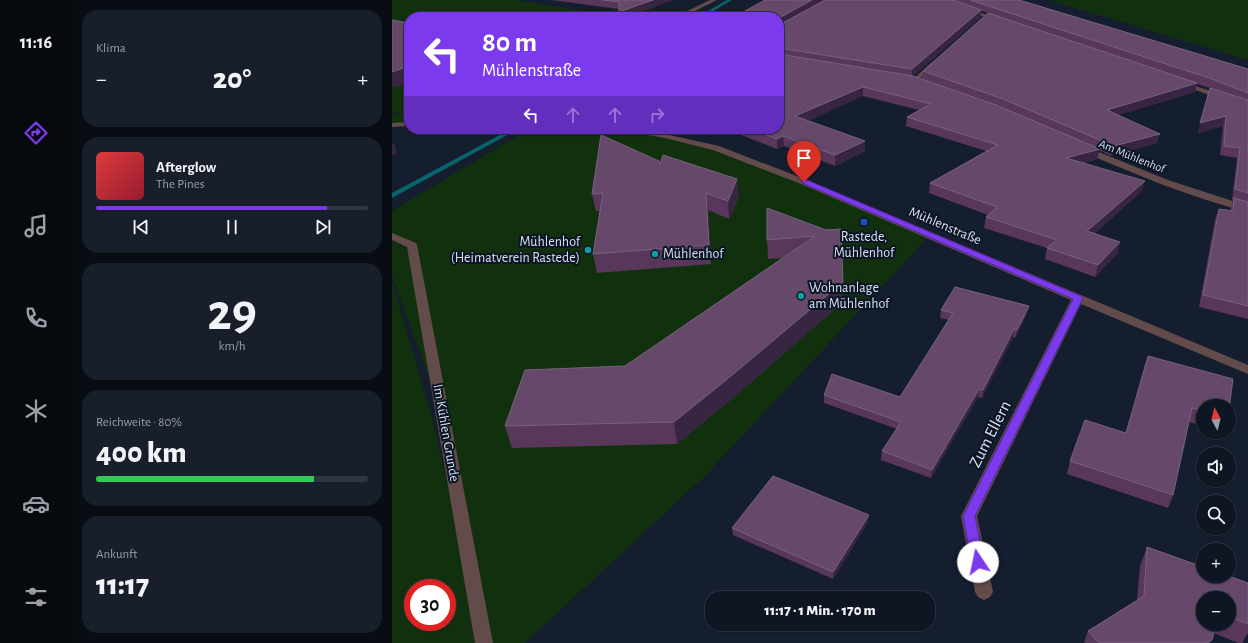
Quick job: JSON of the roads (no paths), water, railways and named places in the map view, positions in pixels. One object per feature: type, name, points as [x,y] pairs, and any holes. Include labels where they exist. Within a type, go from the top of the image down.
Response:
[{"type":"street","points":[[689,12],[714,0]]},
{"type":"street","points":[[939,0],[1009,23]]},
{"type":"street","points":[[981,21],[987,16]]},
{"type":"street","points":[[913,81],[942,56]]},
{"type":"street","points":[[1176,82],[1248,107]]},
{"type":"street","points":[[392,125],[404,124]]},
{"type":"street","name":"Mühlenstraße","points":[[653,134],[716,148],[804,182],[1248,370]]},
{"type":"street","name":"Am Mühlenhof","points":[[1076,146],[1200,196],[1248,210]]},
{"type":"street","name":"Im Kühlen Grunde","points":[[392,236],[412,245],[484,643]]},
{"type":"street","name":"Zum Ellern","points":[[984,592],[969,516],[1078,298]]},
{"type":"waterway","points":[[709,12],[730,0]]},
{"type":"waterway","points":[[392,196],[506,134]]},
{"type":"place","name":"Rastede, Mühlenhof","points":[[864,222]]},
{"type":"place","name":"Mühlenhof (Heimatverein Rastede)","points":[[588,250]]},
{"type":"place","name":"Mühlenhof","points":[[655,254]]},
{"type":"place","name":"Wohnanlage am Mühlenhof","points":[[801,296]]}]
